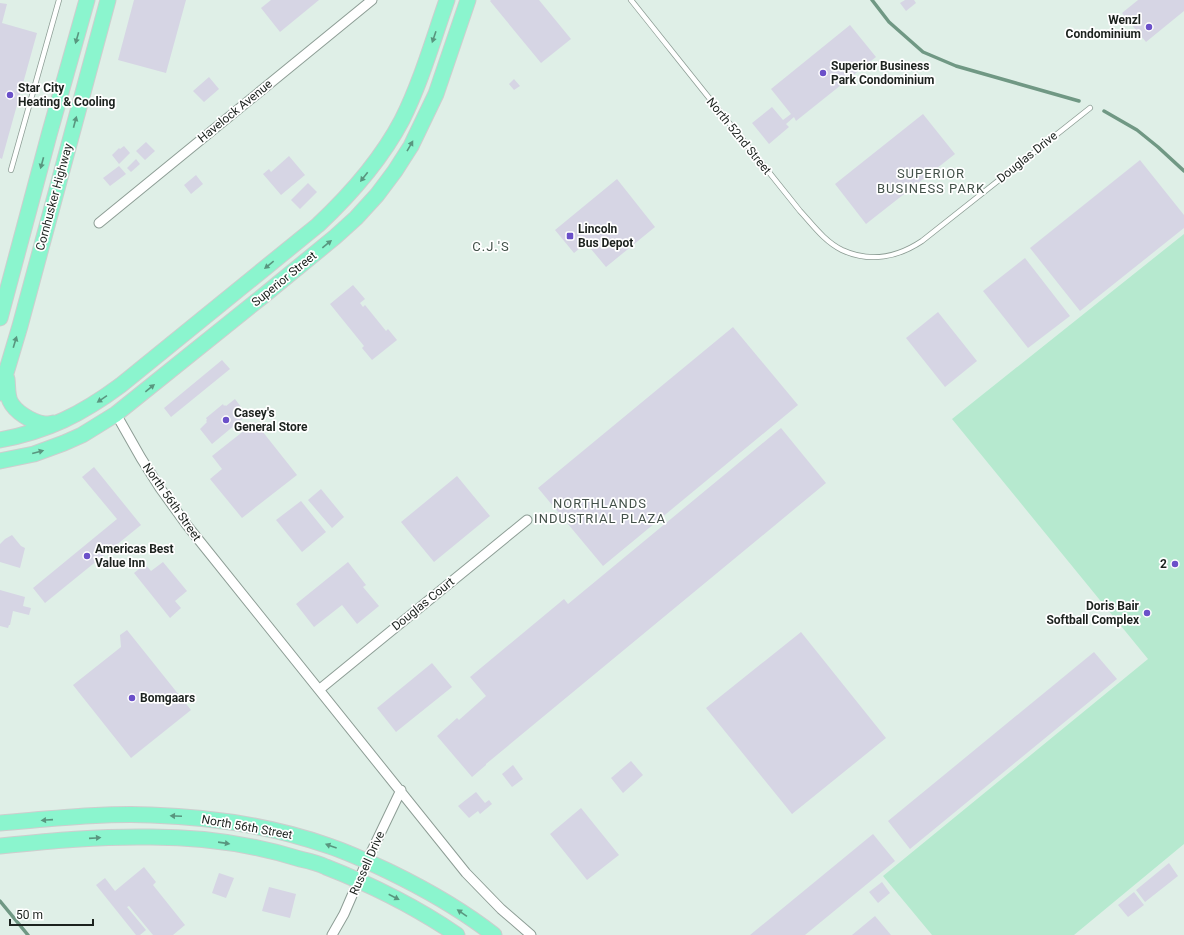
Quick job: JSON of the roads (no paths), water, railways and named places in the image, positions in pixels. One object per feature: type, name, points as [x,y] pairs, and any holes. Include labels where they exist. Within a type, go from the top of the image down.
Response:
[{"type":"main road","name":"Cornhusker Highway","points":[[0,318],[49,135],[88,0]]},
{"type":"main road","name":"Cornhusker Highway","points":[[0,393],[20,326],[108,0]]},
{"type":"main road","name":"Superior Street","points":[[0,440],[20,436],[58,423],[88,408],[121,386],[318,225],[340,205],[376,160],[402,119],[418,83],[447,0]]},
{"type":"main road","name":"Superior Street","points":[[0,461],[34,454],[64,443],[82,435],[116,414],[335,238],[356,218],[377,195],[411,146],[436,94],[468,0]]},
{"type":"main road","points":[[7,368],[9,396],[14,407],[24,416],[43,424],[58,423]]},
{"type":"main road","name":"North 56th Street","points":[[0,823],[104,816],[149,815],[192,817],[224,821],[291,834],[330,846],[367,861],[415,884],[453,907],[494,935]]},
{"type":"main road","name":"North 56th Street","points":[[0,846],[107,837],[151,837],[182,838],[225,843],[284,854],[325,866],[383,891],[422,912],[457,935]]},
{"type":"street","name":"Havelock Avenue","points":[[99,223],[372,0]]},
{"type":"street","name":"North 56th Street","points":[[116,414],[153,476],[186,524],[320,689],[466,873],[501,909],[531,935]]},
{"type":"street","name":"Douglas Court","points":[[320,689],[527,520]]},
{"type":"street","name":"Russell Drive","points":[[332,935],[344,914],[358,880],[401,790]]},
{"type":"lane","points":[[11,170],[59,0]]},
{"type":"lane","name":"North 52nd Street","points":[[631,0],[820,234],[842,250],[860,256]]},
{"type":"lane","name":"Douglas Drive","points":[[860,256],[887,256],[912,248],[1090,108]]},
{"type":"waterway","points":[[872,0],[889,22],[923,52],[956,66],[1079,101]]},
{"type":"waterway","points":[[1104,111],[1137,130],[1184,171]]},
{"type":"waterway","points":[[0,901],[28,935]]},
{"type":"place","name":"Wenzl Condominium","points":[[1149,27]]},
{"type":"place","name":"Superior Business Park Condominium","points":[[823,73]]},
{"type":"place","name":"Star City Heating & Cooling","points":[[10,95]]},
{"type":"place","name":"Lincoln Bus Depot","points":[[570,236]]},
{"type":"place","name":"Casey's General Store","points":[[226,420]]},
{"type":"place","name":"Americas Best Value Inn","points":[[87,556]]},
{"type":"place","name":"2","points":[[1175,564]]},
{"type":"place","name":"Doris Bair Softball Complex","points":[[1147,613]]},
{"type":"place","name":"Bomgaars","points":[[132,698]]},
{"type":"district","name":"SUPERIOR BUSINESS PARK","points":[[931,180]]},
{"type":"district","name":"C.J.'S","points":[[491,246]]},
{"type":"district","name":"NORTHLANDS INDUSTRIAL PLAZA","points":[[600,510]]}]
